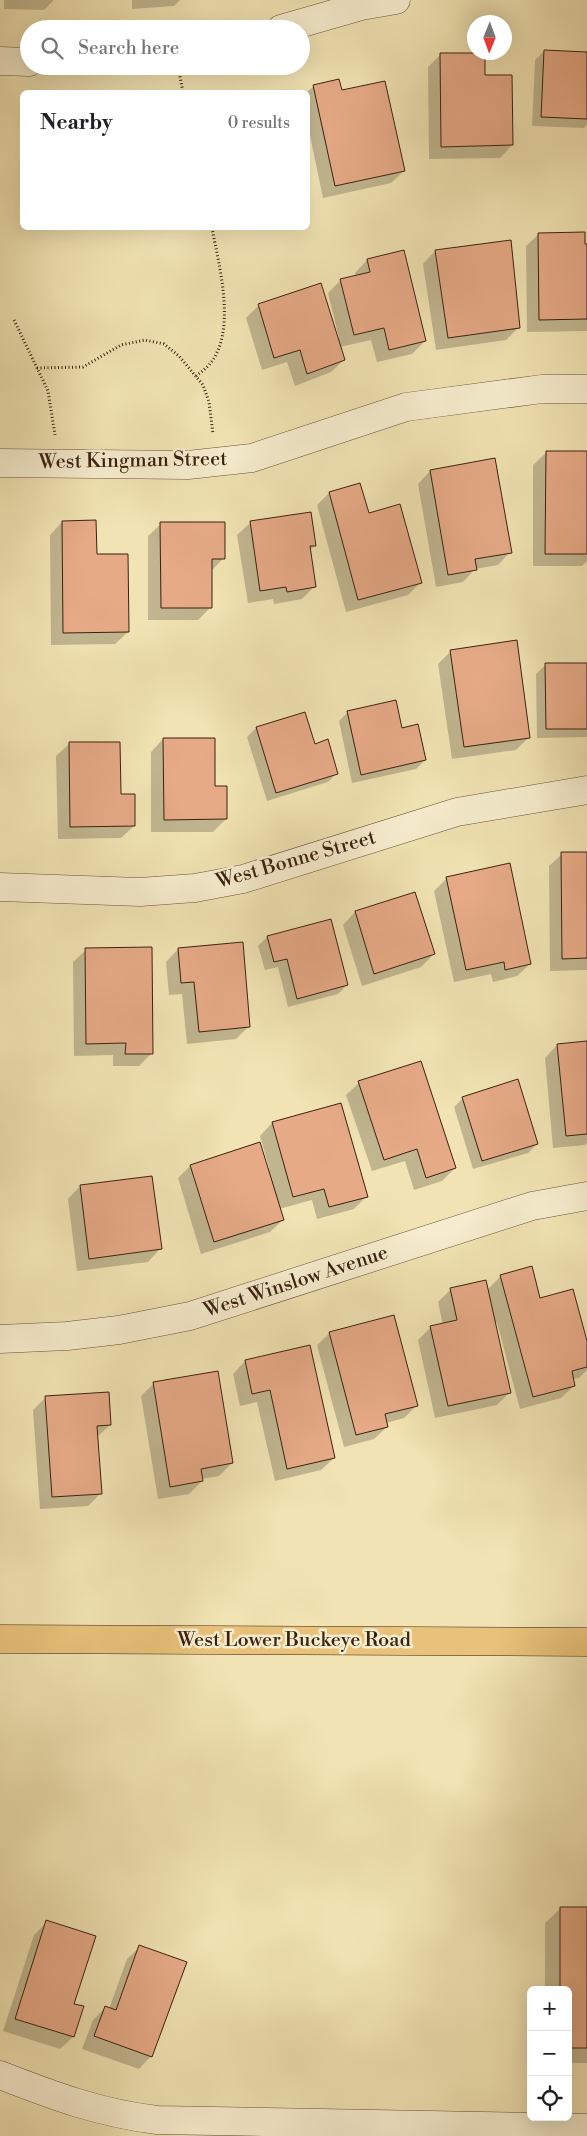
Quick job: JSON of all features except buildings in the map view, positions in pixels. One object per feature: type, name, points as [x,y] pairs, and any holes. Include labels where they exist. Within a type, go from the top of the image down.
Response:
[{"type":"main road","name":"West Lower Buckeye Road","points":[[0,1639],[587,1642]]},
{"type":"street","points":[[310,21],[361,6],[396,0]]},
{"type":"street","points":[[0,62],[20,62]]},
{"type":"street","name":"West Kingman Street","points":[[0,463],[188,465],[252,458],[406,407],[542,389],[587,389]]},
{"type":"street","name":"West Bonne Street","points":[[0,887],[140,892],[195,888],[243,879],[457,812],[587,790]]},
{"type":"street","name":"West Winslow Avenue","points":[[0,1339],[67,1336],[119,1330],[190,1316],[532,1206],[587,1196]]},
{"type":"street","points":[[0,2075],[97,2110],[157,2120],[587,2128]]},
{"type":"path","points":[[180,75],[183,90]]},
{"type":"path","points":[[196,376],[208,366],[218,348],[224,326],[224,297],[212,230]]},
{"type":"path","points":[[14,320],[48,391],[52,411],[56,463]]},
{"type":"path","points":[[37,368],[83,367],[121,345],[146,340],[164,344],[179,356],[203,385],[209,402],[215,462]]}]
